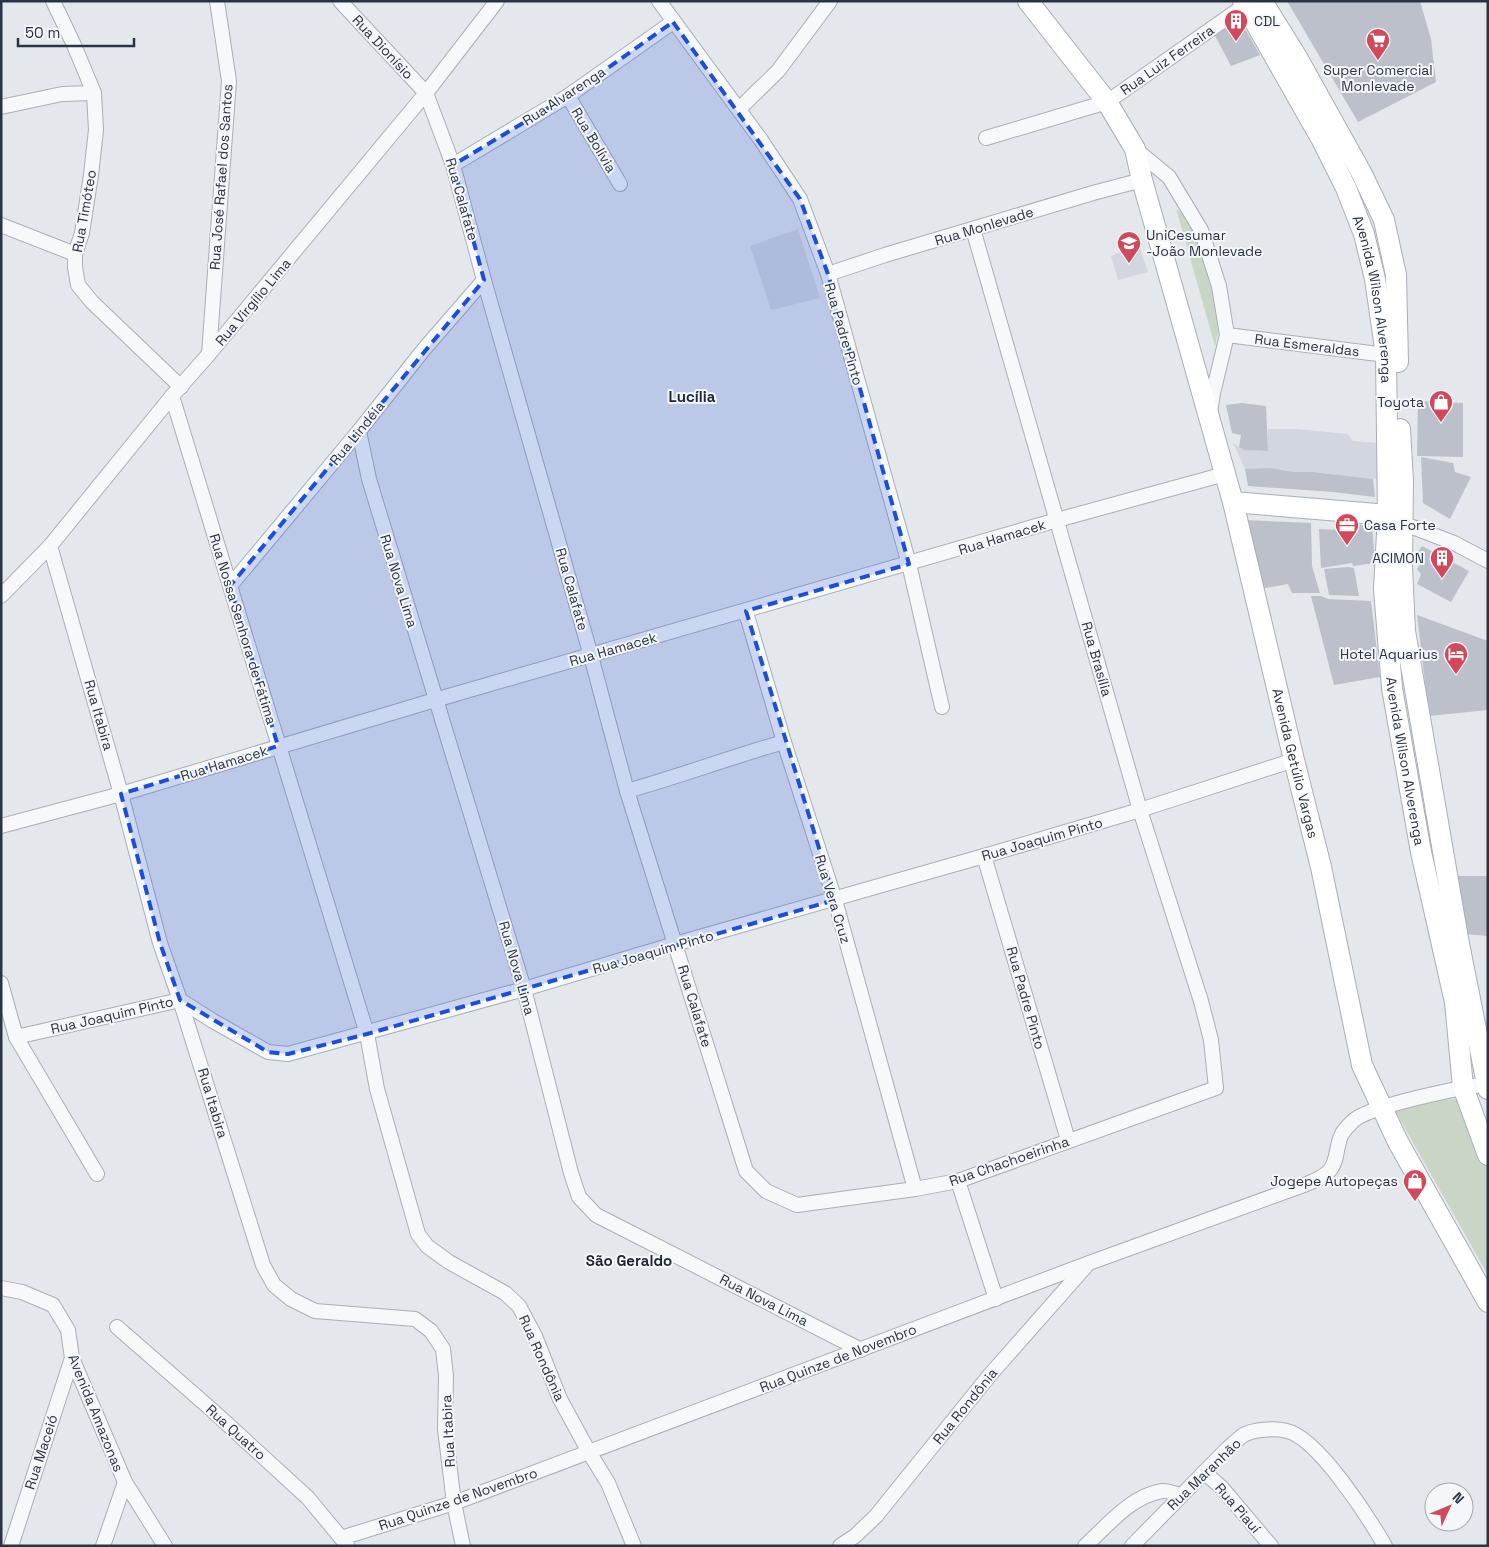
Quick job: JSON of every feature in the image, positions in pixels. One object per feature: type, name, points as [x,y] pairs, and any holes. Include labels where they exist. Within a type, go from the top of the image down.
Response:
[{"type":"main road","name":"Avenida Getúlio Vargas","points":[[1028,1],[1106,102],[1135,149],[1142,180],[1233,502],[1321,867],[1362,1065],[1398,1142],[1488,1302]]},
{"type":"main road","name":"Avenida Wilson Alverenga","points":[[1250,2],[1346,188],[1364,234],[1375,279],[1386,355],[1395,519],[1405,631],[1487,1086]]},
{"type":"main road","name":"Avenida Wilson Alverenga","points":[[1250,2],[1298,59],[1362,174],[1384,220],[1396,275],[1398,382],[1403,481],[1389,504],[1395,519],[1384,589],[1392,688],[1421,852],[1455,1002],[1464,1088],[1488,1155]]},
{"type":"main road","points":[[1233,502],[1395,519]]},
{"type":"street","name":"Rua Timóteo","points":[[53,1],[74,44],[94,93],[96,130],[93,157],[82,233],[75,254],[78,285],[176,392]]},
{"type":"street","name":"Rua José Rafael dos Santos","points":[[209,354],[229,81],[217,1]]},
{"type":"street","name":"Rua Dionísio","points":[[340,1],[426,93]]},
{"type":"street","name":"Rua Virgílio Lima","points":[[1,596],[50,546],[426,93],[497,1]]},
{"type":"street","name":"Rua Padre Pinto","points":[[659,1],[739,109],[800,200],[828,274],[909,564],[942,707]]},
{"type":"street","points":[[739,109],[778,71],[830,1]]},
{"type":"street","name":"Rua Luiz Ferreira","points":[[986,138],[1106,102],[1250,2]]},
{"type":"street","name":"Rua Alvarenga","points":[[453,164],[568,96],[673,22]]},
{"type":"street","points":[[1,106],[62,94],[94,93]]},
{"type":"street","name":"Rua Calafate","points":[[426,93],[453,164],[627,791],[746,1171]]},
{"type":"street","name":"Rua Bolívia","points":[[568,96],[620,184]]},
{"type":"street","name":"Avenida Getúlio Vargas","points":[[1135,149],[1169,177],[1201,230],[1219,286],[1228,335],[1213,393],[1210,417]]},
{"type":"street","name":"Rua Monlevade","points":[[828,274],[1092,193],[1142,180]]},
{"type":"street","points":[[1,225],[75,254]]},
{"type":"street","name":"Rua Brasília","points":[[973,229],[1140,810],[1203,1009],[1211,1040],[1216,1088]]},
{"type":"street","name":"Rua Lindéia","points":[[230,586],[360,431],[425,348],[484,280]]},
{"type":"street","name":"Rua Esmeraldas","points":[[1228,335],[1386,355]]},
{"type":"street","name":"Rua Nossa Senhora de Fátima","points":[[176,392],[230,586],[367,1034]]},
{"type":"street","name":"Rua Nova Lima","points":[[360,431],[369,479],[524,989],[571,1173],[579,1197],[596,1215],[861,1350]]},
{"type":"street","name":"Rua Hamacek","points":[[1,826],[121,794],[278,746],[1057,520],[1225,474]]},
{"type":"street","points":[[1395,519],[1454,543],[1488,561]]},
{"type":"street","name":"Rua Itabira","points":[[50,546],[121,794],[160,943],[180,1000],[263,1265],[274,1285],[291,1299],[316,1310],[415,1319],[431,1331],[443,1350],[446,1376],[445,1429],[454,1503],[462,1546]]},
{"type":"street","name":"Rua Vera Cruz","points":[[744,611],[748,618],[784,742],[835,900],[915,1189]]},
{"type":"street","points":[[627,791],[682,776],[741,754],[784,742]]},
{"type":"street","name":"Rua Joaquim Pinto","points":[[16,1036],[180,1000],[212,1021],[268,1052],[288,1054],[367,1034],[675,944],[835,900],[1140,810],[1294,760]]},
{"type":"street","name":"Rua Padre Pinto","points":[[984,856],[1068,1140]]},
{"type":"street","points":[[1,983],[16,1036],[97,1174]]},
{"type":"street","name":"Rua Rondônia","points":[[367,1034],[377,1089],[418,1234],[427,1246],[442,1257],[506,1292],[519,1306],[535,1336],[560,1399],[588,1452],[608,1483],[634,1546]]},
{"type":"street","points":[[1382,1107],[1464,1088],[1487,1086]]},
{"type":"street","name":"Rua Chachoeirinha","points":[[746,1171],[766,1190],[797,1205],[915,1189],[958,1181],[1216,1088]]},
{"type":"street","name":"Rua Quinze de Novembro","points":[[345,1542],[454,1503],[1088,1263],[1320,1179],[1331,1169],[1342,1134],[1354,1120],[1364,1113],[1382,1107]]},
{"type":"street","points":[[958,1181],[996,1299]]},
{"type":"street","name":"Rua Rondônia","points":[[840,1546],[855,1536],[876,1516],[989,1376],[1088,1263]]},
{"type":"street","name":"Avenida Amazonas","points":[[1,1288],[22,1292],[53,1305],[68,1330],[72,1358],[125,1482],[165,1546]]},
{"type":"street","name":"Rua Quatro","points":[[117,1327],[212,1410],[308,1498],[345,1542]]},
{"type":"street","name":"Rua Maceió","points":[[11,1546],[72,1358]]},
{"type":"street","name":"Rua Maranhão","points":[[1137,1544],[1204,1472],[1243,1435],[1271,1430],[1288,1431],[1306,1442],[1328,1464],[1368,1516],[1385,1546]]},
{"type":"street","name":"Rua Piauí","points":[[1204,1472],[1222,1488],[1271,1546]]},
{"type":"street","points":[[103,1546],[125,1482]]},
{"type":"street","points":[[1084,1546],[1130,1506],[1145,1496],[1164,1491],[1181,1496]]},
{"type":"highlighted area","points":[[673,22],[800,199],[828,274],[909,564],[746,611],[835,900],[367,1034],[288,1054],[268,1052],[180,1000],[160,943],[121,794],[278,746],[230,586],[484,280],[453,165],[568,96]]},
{"type":"shaded area","points":[[798,229],[820,298],[771,310],[750,246]]},
{"type":"shaded area","name":"UniCesumar -João Monlevade","points":[[1139,246],[1148,272],[1118,280],[1111,256]]},
{"type":"shaded area","points":[[1268,429],[1297,429],[1347,434],[1353,441],[1378,443],[1383,478],[1373,479],[1270,468],[1245,469],[1233,443],[1244,450],[1267,451]]},
{"type":"green space","points":[[1176,208],[1193,225],[1219,313],[1215,346]]},
{"type":"green space","points":[[1460,1099],[1488,1160],[1488,1275],[1394,1109],[1434,1100]]},
{"type":"building","name":"Super Comercial Monlevade","points":[[1287,1],[1420,1],[1431,39],[1436,82],[1358,122]]},
{"type":"building","name":"CDL","points":[[1239,18],[1260,55],[1231,66],[1212,30]]},
{"type":"building","name":"Toyota","points":[[1418,401],[1463,403],[1463,457],[1417,456]]},
{"type":"building","points":[[1242,403],[1266,406],[1268,451],[1244,450],[1239,447],[1241,435],[1232,433],[1226,405]]},
{"type":"building","points":[[1421,457],[1453,463],[1455,472],[1471,477],[1450,519],[1423,503]]},
{"type":"building","points":[[1270,468],[1373,479],[1375,497],[1248,486],[1245,469]]},
{"type":"building","points":[[1244,520],[1311,523],[1312,566],[1320,593],[1292,593],[1288,584],[1260,589]]},
{"type":"building","name":"Casa Forte","points":[[1340,522],[1372,526],[1375,563],[1353,566],[1352,563],[1321,568],[1319,529],[1342,530]]},
{"type":"building","name":"ACIMON","points":[[1422,546],[1469,571],[1451,602],[1417,584],[1421,574],[1417,569],[1423,559],[1416,555]]},
{"type":"building","points":[[1354,568],[1359,596],[1329,595],[1324,569]]},
{"type":"building","points":[[1311,596],[1321,596],[1328,599],[1371,601],[1380,677],[1334,685]]},
{"type":"building","name":"Hotel Aquarius","points":[[1417,615],[1488,641],[1488,710],[1429,716]]},
{"type":"building","points":[[1454,876],[1488,876],[1488,936],[1464,934]]},
{"type":"place","name":"CDL","points":[[1236,42]]},
{"type":"place","name":"Super Comercial Monlevade","points":[[1378,61]]},
{"type":"place","name":"UniCesumar -João Monlevade","points":[[1129,264]]},
{"type":"place","name":"Toyota","points":[[1441,423]]},
{"type":"place","name":"Casa Forte","points":[[1347,546]]},
{"type":"place","name":"ACIMON","points":[[1442,579]]},
{"type":"place","name":"Hotel Aquarius","points":[[1456,675]]},
{"type":"place","name":"Jogepe Autopeças","points":[[1415,1202]]},
{"type":"district","name":"Lucília","points":[[692,396]]},
{"type":"district","name":"São Geraldo","points":[[629,1260]]}]
